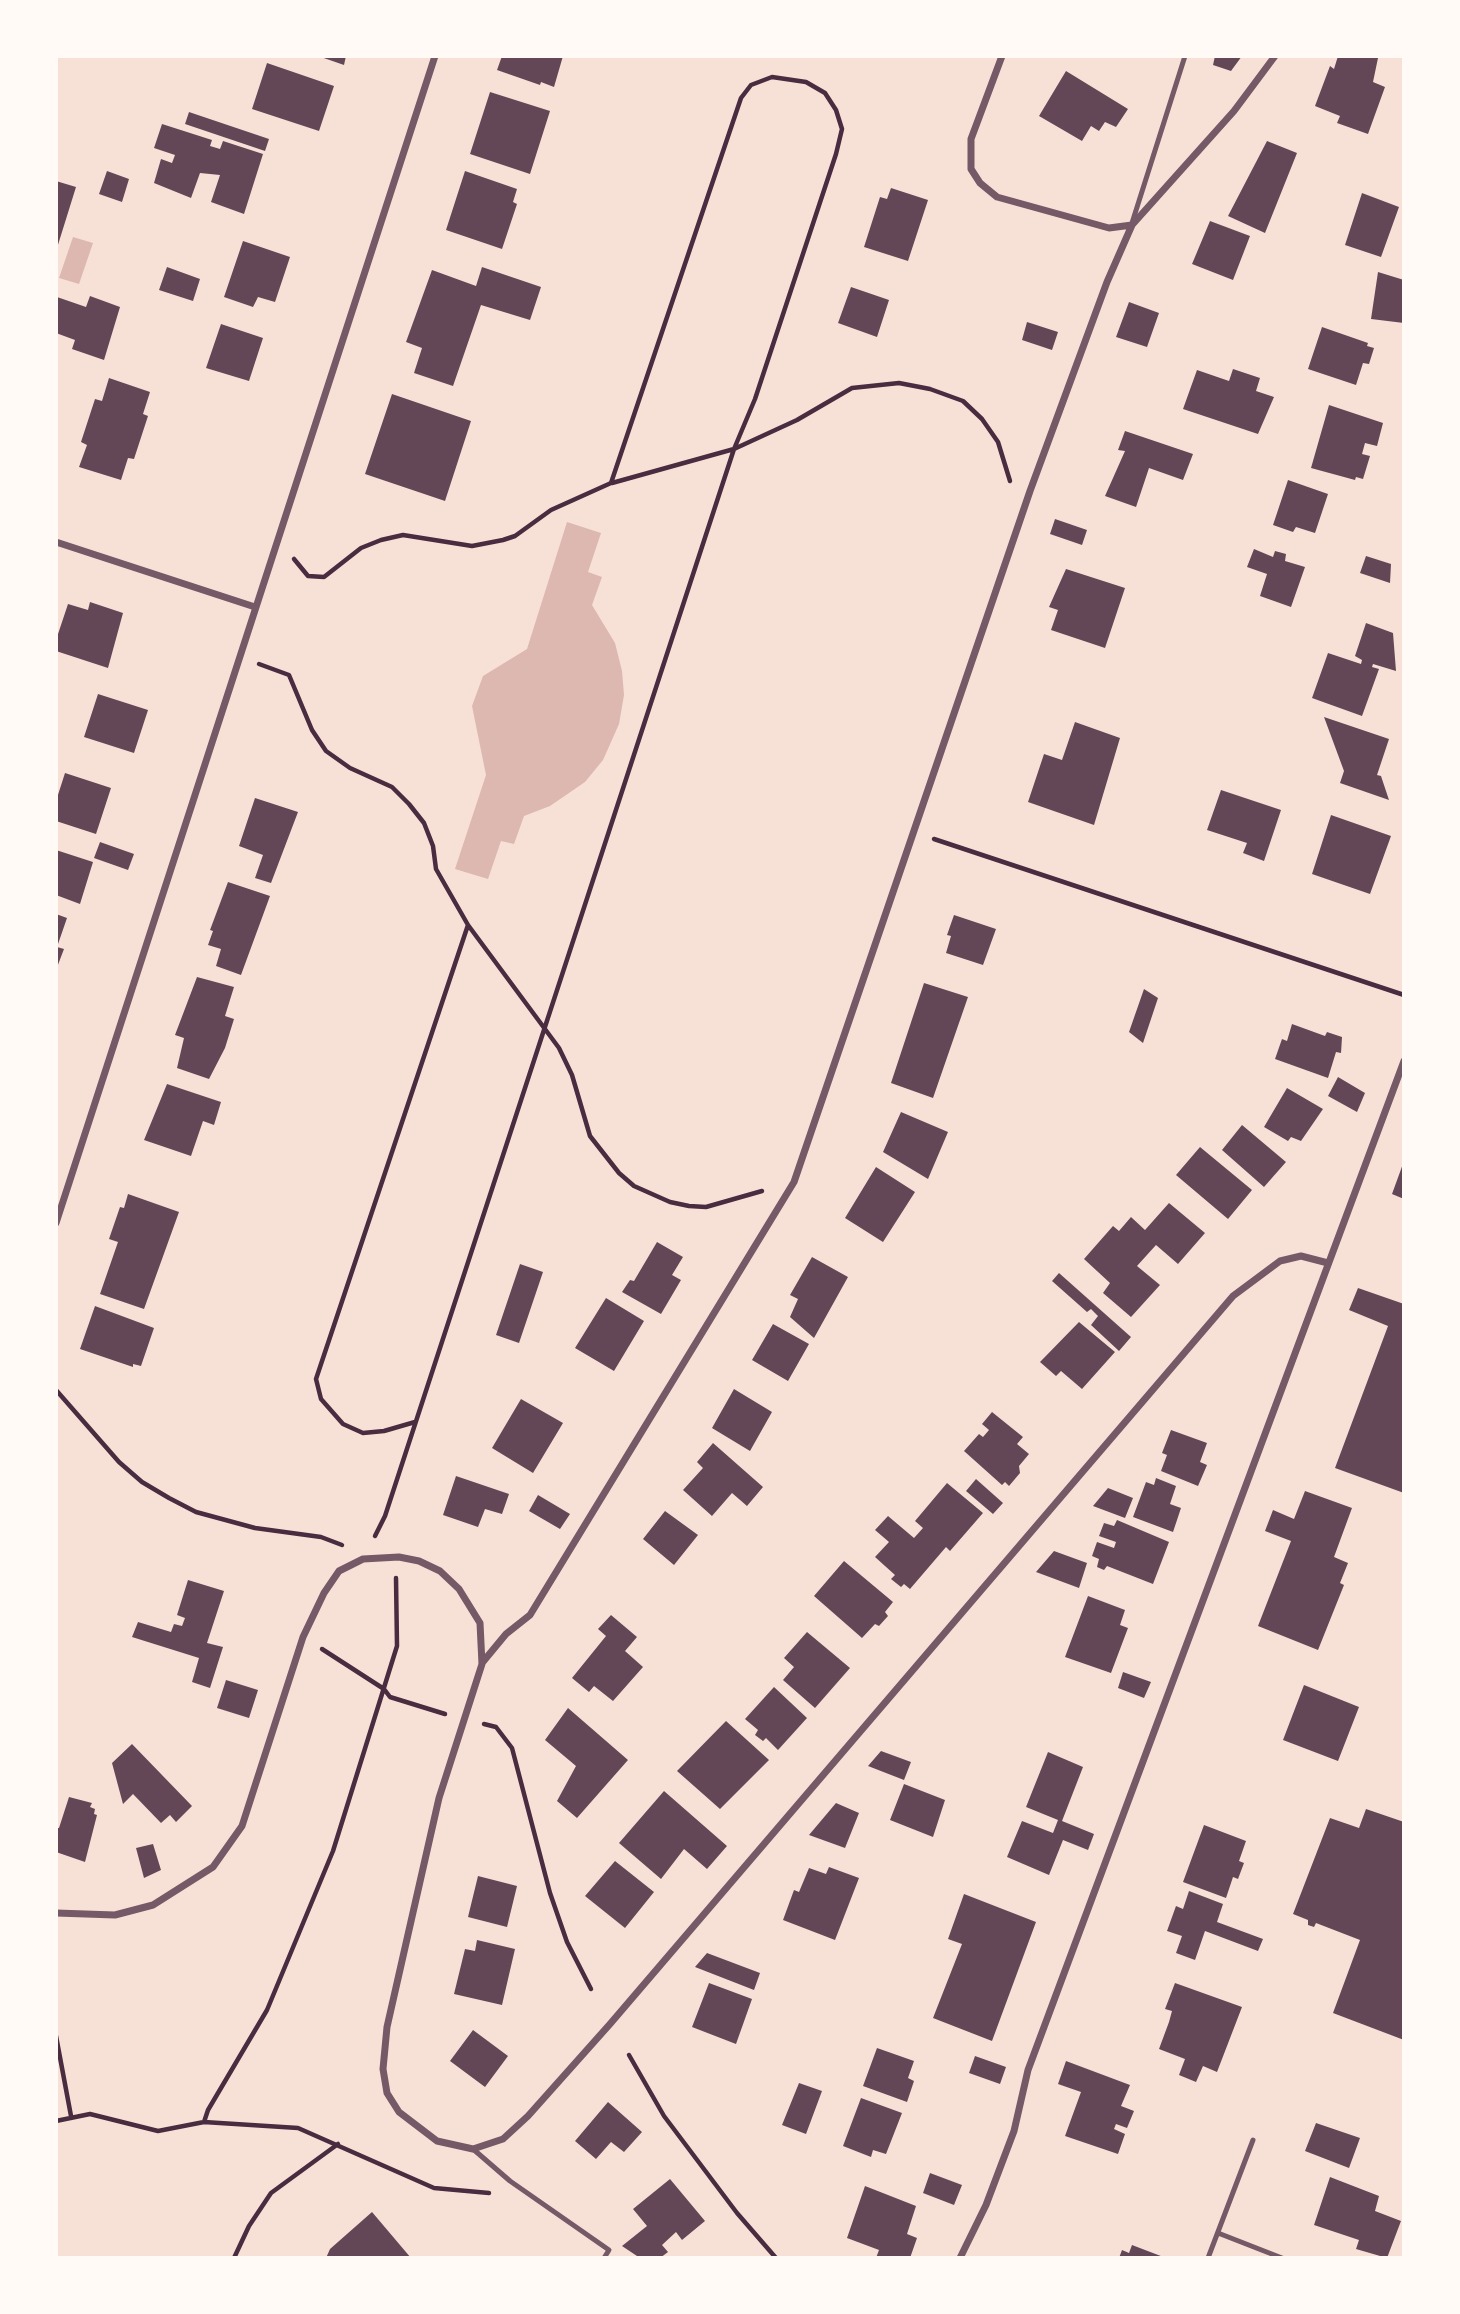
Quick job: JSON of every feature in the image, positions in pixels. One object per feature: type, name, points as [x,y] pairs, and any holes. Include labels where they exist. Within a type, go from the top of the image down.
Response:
[{"type":"street","points":[[56,1223],[435,56]]},
{"type":"street","points":[[1002,56],[971,139],[971,169],[980,183],[997,197],[1078,221],[1109,228],[1132,225]]},
{"type":"street","points":[[482,1664],[506,1634],[530,1615],[794,1182],[1030,491],[1107,282],[1132,225],[1234,111],[1275,56]]},
{"type":"street","points":[[56,542],[255,607]]},
{"type":"street","points":[[960,2258],[986,2205],[1014,2131],[1021,2088],[1035,2048],[1404,1061]]},
{"type":"street","points":[[56,1913],[115,1915],[153,1905],[213,1867],[242,1826],[303,1637],[324,1593],[339,1571],[363,1559],[399,1558],[419,1561],[440,1571],[459,1590],[480,1623],[482,1664],[439,1798],[383,2049],[387,2093],[399,2112],[437,2141],[473,2149],[503,2139],[564,2075],[1233,1296],[1280,1261],[1301,1256],[1328,1263]]},
{"type":"lane","points":[[1132,225],[1185,56]]},
{"type":"lane","points":[[1208,2258],[1253,2140]]},
{"type":"lane","points":[[473,2149],[510,2181],[610,2250],[604,2258]]},
{"type":"lane","points":[[1218,2233],[1282,2258]]},
{"type":"path","points":[[204,2122],[208,2110],[267,2010],[291,1957],[333,1851],[384,1689],[397,1646],[399,1585],[395,1576],[363,1559],[385,1516],[542,1028],[734,449],[755,400],[842,129],[836,110],[825,93],[794,79],[772,77],[751,85],[734,111],[611,484]]},
{"type":"path","points":[[307,576],[324,577],[361,548],[403,535],[464,545],[516,536],[551,510],[611,484],[734,449],[797,420],[837,394],[872,384],[899,383],[930,389],[963,401],[982,419],[998,442],[1003,463]]},
{"type":"path","points":[[277,669],[289,675],[313,730],[326,751],[349,768],[392,787],[424,823],[436,869],[468,925],[559,1048],[572,1075],[590,1136],[619,1173],[634,1186],[670,1202],[697,1207],[748,1195]]},
{"type":"path","points":[[941,842],[1404,995]]},
{"type":"path","points":[[415,1422],[384,1431],[363,1433],[343,1424],[321,1399],[316,1379],[468,925]]},
{"type":"path","points":[[56,1390],[119,1462],[142,1482],[169,1498],[196,1512],[255,1528],[321,1537]]},
{"type":"path","points":[[326,1652],[384,1689],[390,1697],[435,1712]]},
{"type":"path","points":[[512,1748],[550,1894],[567,1942],[592,1989]]},
{"type":"path","points":[[56,2036],[71,2116]]},
{"type":"path","points":[[629,2055],[664,2116],[776,2258]]},
{"type":"path","points":[[56,2121],[90,2114],[158,2131],[204,2122],[298,2128],[434,2188],[491,2193]]},
{"type":"path","points":[[234,2258],[249,2226],[271,2193],[339,2144]]},
{"type":"shaded area","points":[[73,237],[93,243],[79,284],[59,278]]},
{"type":"shaded area","points":[[567,522],[601,533],[588,572],[602,577],[592,605],[615,643],[622,671],[624,695],[619,724],[603,760],[585,782],[550,806],[524,816],[514,844],[501,841],[488,879],[455,869],[486,775],[472,706],[483,676],[527,649]]},
{"type":"building","points":[[318,56],[346,56],[344,65]]},
{"type":"building","points":[[502,56],[563,56],[554,87],[497,70]]},
{"type":"building","points":[[1215,56],[1242,56],[1231,71],[1213,65]]},
{"type":"building","points":[[1338,56],[1378,58],[1373,82],[1385,87],[1368,134],[1337,123],[1340,116],[1315,106],[1330,66],[1334,69]]},
{"type":"building","points":[[267,63],[334,86],[319,131],[252,109]]},
{"type":"building","points":[[1066,71],[1128,109],[1116,127],[1105,122],[1099,131],[1091,126],[1082,141],[1039,116]]},
{"type":"building","points":[[490,92],[550,111],[530,174],[470,154]]},
{"type":"building","points":[[189,112],[269,139],[265,151],[185,124]]},
{"type":"building","points":[[162,124],[212,140],[210,146],[220,149],[223,141],[263,154],[244,214],[211,202],[220,175],[200,173],[191,198],[154,183],[161,159],[172,163],[175,155],[154,148]]},
{"type":"building","points":[[1267,141],[1297,153],[1265,233],[1228,216]]},
{"type":"building","points":[[107,171],[129,179],[122,202],[99,194]]},
{"type":"building","points":[[465,171],[517,189],[513,202],[517,204],[502,249],[446,230]]},
{"type":"building","points":[[56,181],[76,187],[57,248],[56,248]]},
{"type":"building","points":[[891,188],[928,200],[908,261],[864,247],[880,197],[887,199]]},
{"type":"building","points":[[1362,193],[1399,207],[1381,257],[1345,245]]},
{"type":"building","points":[[1210,221],[1250,236],[1233,280],[1192,264]]},
{"type":"building","points":[[243,241],[290,257],[275,302],[258,297],[253,307],[224,297]]},
{"type":"building","points":[[167,267],[200,279],[193,301],[159,290]]},
{"type":"building","points":[[482,267],[541,287],[530,320],[481,305],[453,386],[414,373],[422,348],[406,342],[432,270],[476,286]]},
{"type":"building","points":[[1378,272],[1404,280],[1404,323],[1371,319]]},
{"type":"building","points":[[851,287],[889,300],[877,337],[838,323]]},
{"type":"building","points":[[90,296],[120,307],[104,360],[72,349],[75,340],[56,333],[57,297],[86,307]]},
{"type":"building","points":[[1129,302],[1159,313],[1147,347],[1116,337]]},
{"type":"building","points":[[1027,322],[1058,332],[1052,350],[1022,340]]},
{"type":"building","points":[[221,324],[263,338],[249,381],[206,368]]},
{"type":"building","points":[[1322,327],[1368,343],[1367,346],[1374,348],[1369,364],[1363,363],[1356,385],[1308,369]]},
{"type":"building","points":[[1233,369],[1260,378],[1256,391],[1274,397],[1258,434],[1183,409],[1197,370],[1229,381]]},
{"type":"building","points":[[109,378],[150,392],[143,414],[148,416],[134,459],[128,458],[121,480],[79,467],[87,445],[81,442],[95,399],[102,401]]},
{"type":"building","points":[[392,394],[471,421],[445,501],[365,474]]},
{"type":"building","points":[[1329,405],[1383,423],[1377,446],[1365,443],[1362,454],[1370,456],[1363,479],[1356,477],[1355,480],[1311,468]]},
{"type":"building","points":[[1125,431],[1193,454],[1183,480],[1149,468],[1136,507],[1105,496],[1125,451],[1118,450]]},
{"type":"building","points":[[1288,480],[1328,494],[1315,533],[1296,527],[1293,532],[1273,525]]},
{"type":"building","points":[[1055,519],[1087,530],[1082,545],[1050,534]]},
{"type":"building","points":[[1254,549],[1273,557],[1275,551],[1286,554],[1285,561],[1305,567],[1291,607],[1260,596],[1267,574],[1247,567]]},
{"type":"building","points":[[1366,556],[1391,564],[1390,583],[1360,573]]},
{"type":"building","points":[[1066,569],[1125,588],[1105,648],[1051,630],[1058,610],[1049,607]]},
{"type":"building","points":[[90,602],[123,613],[108,668],[56,651],[56,640],[68,604],[88,610]]},
{"type":"building","points":[[1366,623],[1393,633],[1396,671],[1373,664],[1372,667],[1379,669],[1362,716],[1312,698],[1328,653],[1361,664],[1362,660],[1355,656]]},
{"type":"building","points":[[98,694],[148,710],[134,753],[84,737]]},
{"type":"building","points":[[1324,717],[1389,739],[1377,775],[1381,776],[1389,800],[1340,783],[1344,771]]},
{"type":"building","points":[[1075,722],[1120,738],[1094,825],[1028,802],[1044,754],[1062,760]]},
{"type":"building","points":[[65,773],[111,788],[96,834],[56,821],[56,801]]},
{"type":"building","points":[[1221,790],[1281,810],[1264,861],[1243,853],[1247,843],[1207,830]]},
{"type":"building","points":[[255,798],[298,812],[271,883],[255,878],[263,855],[239,846]]},
{"type":"building","points":[[1331,815],[1391,836],[1370,894],[1312,874]]},
{"type":"building","points":[[100,842],[134,854],[128,870],[94,858]]},
{"type":"building","points":[[56,850],[93,862],[80,904],[56,895]]},
{"type":"building","points":[[228,882],[270,896],[241,975],[216,966],[221,949],[208,945],[213,931],[210,930]]},
{"type":"building","points":[[56,914],[67,918],[57,947],[64,949],[56,970]]},
{"type":"building","points":[[954,915],[996,929],[983,965],[946,953],[951,936],[947,935]]},
{"type":"building","points":[[197,977],[234,987],[225,1016],[234,1019],[225,1048],[209,1079],[177,1068],[184,1038],[175,1035]]},
{"type":"building","points":[[924,983],[968,997],[933,1098],[891,1083]]},
{"type":"building","points":[[1144,989],[1158,998],[1143,1043],[1129,1032]]},
{"type":"building","points":[[1292,1024],[1325,1036],[1327,1032],[1342,1037],[1341,1053],[1336,1052],[1328,1078],[1275,1059],[1282,1039],[1287,1041]]},
{"type":"building","points":[[1338,1077],[1365,1093],[1357,1112],[1328,1096]]},
{"type":"building","points":[[167,1084],[221,1102],[214,1125],[203,1121],[191,1156],[144,1140]]},
{"type":"building","points":[[1287,1088],[1323,1109],[1301,1141],[1291,1137],[1288,1141],[1264,1127]]},
{"type":"building","points":[[901,1112],[948,1132],[928,1179],[883,1152]]},
{"type":"building","points":[[1242,1125],[1286,1162],[1264,1187],[1222,1150]]},
{"type":"building","points":[[1200,1147],[1252,1190],[1228,1219],[1176,1175]]},
{"type":"building","points":[[1404,1161],[1404,1199],[1392,1194]]},
{"type":"building","points":[[876,1167],[915,1192],[883,1242],[845,1218]]},
{"type":"building","points":[[128,1194],[179,1212],[144,1309],[100,1294],[118,1242],[109,1239],[120,1207],[124,1208]]},
{"type":"building","points":[[1169,1203],[1205,1233],[1178,1264],[1156,1245],[1137,1266],[1160,1285],[1131,1317],[1103,1293],[1110,1283],[1084,1259],[1113,1226],[1119,1231],[1131,1217],[1145,1230]]},
{"type":"building","points":[[657,1242],[683,1257],[672,1275],[681,1280],[661,1314],[622,1292],[630,1280],[634,1281]]},
{"type":"building","points":[[812,1257],[848,1277],[814,1338],[790,1317],[798,1299],[790,1295]]},
{"type":"building","points":[[520,1264],[543,1272],[519,1343],[496,1335]]},
{"type":"building","points":[[1059,1273],[1131,1337],[1119,1351],[1091,1325],[1098,1316],[1091,1309],[1087,1312],[1052,1281]]},
{"type":"building","points":[[1358,1288],[1404,1304],[1404,1493],[1335,1468],[1388,1326],[1349,1310]]},
{"type":"building","points":[[606,1298],[644,1321],[614,1371],[575,1348]]},
{"type":"building","points":[[95,1306],[154,1328],[141,1366],[133,1364],[133,1367],[80,1349]]},
{"type":"building","points":[[1079,1322],[1115,1352],[1082,1389],[1061,1371],[1056,1376],[1040,1362]]},
{"type":"building","points":[[773,1324],[809,1344],[788,1381],[752,1360]]},
{"type":"building","points":[[734,1389],[772,1412],[750,1451],[712,1428]]},
{"type":"building","points":[[521,1399],[563,1423],[533,1473],[492,1448]]},
{"type":"building","points":[[992,1412],[1023,1437],[1017,1444],[1029,1454],[1019,1466],[1020,1473],[1009,1486],[1005,1482],[1002,1485],[964,1451],[979,1434],[983,1437],[989,1430],[982,1424]]},
{"type":"building","points":[[1171,1430],[1207,1443],[1200,1462],[1207,1465],[1198,1486],[1161,1471],[1167,1455],[1162,1453]]},
{"type":"building","points":[[713,1443],[763,1487],[747,1506],[732,1493],[712,1516],[683,1490],[703,1468],[697,1462]]},
{"type":"building","points":[[456,1476],[509,1494],[502,1514],[485,1509],[478,1527],[443,1515]]},
{"type":"building","points":[[1156,1478],[1176,1486],[1170,1504],[1181,1508],[1173,1532],[1133,1517],[1146,1482],[1154,1485]]},
{"type":"building","points":[[976,1479],[1003,1503],[993,1514],[966,1491]]},
{"type":"building","points":[[947,1483],[983,1513],[950,1551],[946,1547],[910,1589],[904,1584],[901,1587],[891,1579],[895,1575],[875,1557],[889,1542],[875,1530],[888,1516],[914,1538],[923,1528],[915,1521]]},
{"type":"building","points":[[1108,1488],[1133,1498],[1125,1518],[1093,1506]]},
{"type":"building","points":[[1305,1491],[1352,1508],[1334,1557],[1348,1563],[1340,1583],[1344,1585],[1318,1650],[1258,1626],[1291,1541],[1265,1531],[1273,1510],[1294,1519]]},
{"type":"building","points":[[538,1495],[570,1514],[560,1529],[529,1511]]},
{"type":"building","points":[[665,1511],[698,1535],[674,1565],[643,1539]]},
{"type":"building","points":[[1117,1520],[1169,1542],[1153,1584],[1107,1566],[1104,1570],[1097,1567],[1099,1559],[1092,1556],[1097,1542],[1114,1548],[1116,1542],[1099,1536],[1104,1523],[1114,1526]]},
{"type":"building","points":[[1054,1551],[1087,1563],[1079,1588],[1036,1572]]},
{"type":"building","points":[[844,1561],[893,1602],[885,1612],[888,1616],[879,1626],[875,1624],[862,1638],[814,1596]]},
{"type":"building","points":[[188,1580],[224,1591],[207,1643],[223,1647],[210,1688],[192,1682],[199,1658],[132,1637],[138,1622],[171,1632],[174,1624],[182,1626],[185,1618],[177,1615]]},
{"type":"building","points":[[1088,1596],[1125,1610],[1120,1625],[1128,1628],[1111,1673],[1065,1657]]},
{"type":"building","points":[[611,1615],[637,1637],[625,1651],[643,1667],[613,1701],[594,1686],[589,1692],[572,1678],[606,1636],[598,1629]]},
{"type":"building","points":[[807,1632],[850,1668],[815,1708],[783,1680],[794,1667],[784,1658]]},
{"type":"building","points":[[1123,1672],[1151,1682],[1144,1698],[1118,1688]]},
{"type":"building","points":[[226,1680],[258,1690],[249,1718],[217,1708]]},
{"type":"building","points":[[1304,1685],[1359,1707],[1338,1761],[1283,1740]]},
{"type":"building","points":[[774,1687],[807,1718],[778,1750],[766,1738],[763,1741],[755,1735],[758,1730],[745,1719]]},
{"type":"building","points":[[568,1708],[628,1760],[577,1818],[557,1801],[576,1766],[545,1740]]},
{"type":"building","points":[[726,1721],[769,1760],[720,1809],[677,1771]]},
{"type":"building","points":[[132,1744],[192,1806],[176,1822],[170,1815],[161,1823],[133,1794],[123,1804],[112,1763]]},
{"type":"building","points":[[881,1751],[911,1762],[904,1780],[868,1766]]},
{"type":"building","points":[[1048,1752],[1083,1767],[1062,1821],[1094,1834],[1088,1850],[1063,1840],[1049,1875],[1007,1857],[1022,1821],[1053,1833],[1058,1820],[1026,1807]]},
{"type":"building","points":[[904,1784],[945,1800],[933,1837],[890,1820]]},
{"type":"building","points":[[664,1791],[727,1846],[707,1869],[684,1849],[661,1879],[619,1843]]},
{"type":"building","points":[[69,1797],[92,1803],[90,1807],[95,1809],[94,1814],[97,1815],[85,1862],[56,1852],[56,1828],[59,1828]]},
{"type":"building","points":[[836,1803],[859,1813],[845,1848],[809,1835]]},
{"type":"building","points":[[1366,1809],[1404,1822],[1404,2040],[1333,2013],[1360,1940],[1316,1923],[1314,1927],[1308,1925],[1308,1920],[1293,1914],[1330,1818],[1359,1828]]},
{"type":"building","points":[[1204,1825],[1246,1841],[1239,1861],[1244,1863],[1238,1879],[1233,1877],[1226,1898],[1183,1882]]},
{"type":"building","points":[[153,1844],[161,1870],[144,1878],[136,1848]]},
{"type":"building","points":[[615,1861],[654,1892],[625,1928],[585,1896]]},
{"type":"building","points":[[829,1867],[859,1878],[835,1940],[783,1920],[794,1890],[799,1892],[809,1868],[826,1874]]},
{"type":"building","points":[[478,1876],[517,1886],[507,1927],[468,1917]]},
{"type":"building","points":[[1189,1891],[1223,1904],[1217,1922],[1263,1939],[1258,1951],[1205,1931],[1195,1960],[1176,1953],[1182,1936],[1167,1931],[1176,1906],[1183,1909]]},
{"type":"building","points":[[964,1894],[1036,1922],[992,2041],[933,2018],[962,1944],[948,1939]]},
{"type":"building","points":[[477,1940],[515,1949],[502,2005],[454,1994],[465,1949],[475,1951]]},
{"type":"building","points":[[707,1953],[760,1973],[754,1990],[695,1967]]},
{"type":"building","points":[[709,1983],[752,1999],[736,2044],[692,2027]]},
{"type":"building","points":[[1175,1983],[1242,2007],[1217,2072],[1203,2066],[1196,2082],[1179,2075],[1185,2059],[1159,2049],[1172,2011],[1165,2009]]},
{"type":"building","points":[[473,2030],[508,2056],[485,2087],[450,2061]]},
{"type":"building","points":[[877,2048],[914,2061],[908,2078],[914,2081],[907,2102],[863,2086]]},
{"type":"building","points":[[975,2056],[1006,2067],[1000,2084],[969,2073]]},
{"type":"building","points":[[1066,2061],[1130,2085],[1121,2106],[1134,2111],[1127,2128],[1116,2124],[1114,2129],[1125,2134],[1118,2154],[1065,2136],[1081,2092],[1058,2084]]},
{"type":"building","points":[[799,2083],[822,2091],[806,2134],[782,2125]]},
{"type":"building","points":[[861,2098],[902,2113],[886,2154],[873,2150],[871,2157],[843,2146]]},
{"type":"building","points":[[608,2102],[642,2132],[624,2152],[611,2142],[596,2159],[575,2141]]},
{"type":"building","points":[[1316,2123],[1360,2138],[1349,2168],[1305,2151]]},
{"type":"building","points":[[930,2173],[962,2185],[954,2205],[923,2193]]},
{"type":"building","points":[[1330,2177],[1379,2196],[1375,2211],[1401,2221],[1387,2258],[1356,2249],[1359,2240],[1314,2225]]},
{"type":"building","points":[[670,2179],[705,2221],[682,2240],[676,2232],[662,2245],[668,2252],[660,2258],[640,2258],[622,2246],[647,2226],[633,2209]]},
{"type":"building","points":[[865,2186],[916,2206],[907,2234],[917,2238],[910,2258],[876,2258],[879,2250],[847,2238]]},
{"type":"building","points":[[372,2212],[411,2258],[326,2258],[330,2249]]},
{"type":"building","points":[[1132,2245],[1166,2258],[1119,2258],[1122,2250],[1129,2253]]}]
